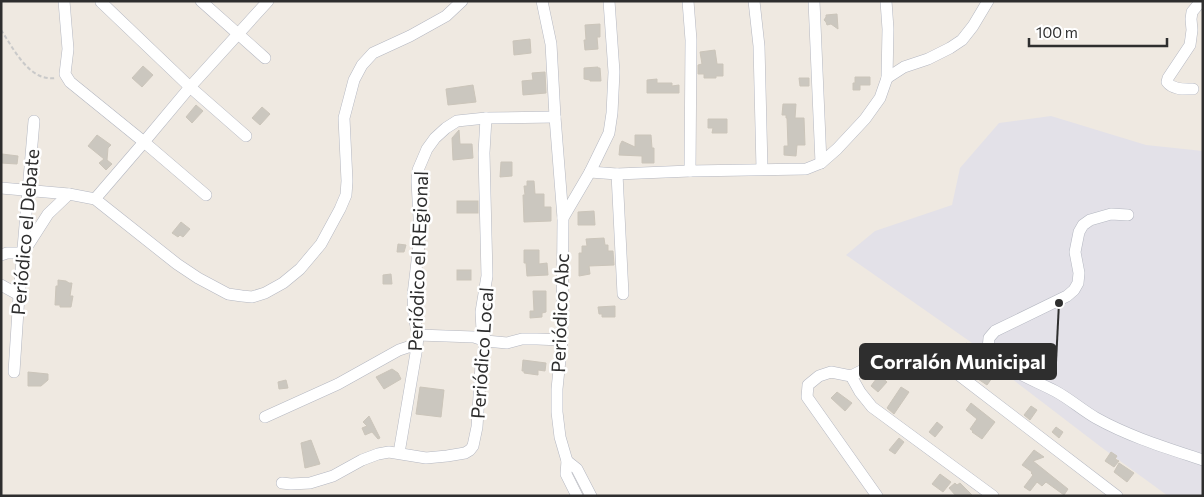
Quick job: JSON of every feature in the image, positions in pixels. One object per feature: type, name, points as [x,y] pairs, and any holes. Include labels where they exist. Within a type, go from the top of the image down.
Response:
[{"type":"street","points":[[64,1],[68,49],[65,74],[70,82],[206,195]]},
{"type":"street","points":[[201,1],[265,58]]},
{"type":"street","points":[[1,188],[28,189],[95,199],[169,258],[198,278],[228,294],[252,297],[265,293],[283,283],[300,269],[321,244],[346,195],[344,118],[354,80],[362,65],[373,53],[410,36],[446,16],[462,1]]},
{"type":"street","points":[[542,1],[551,44],[563,218]]},
{"type":"street","name":"Periódico Abc","points":[[577,496],[566,474],[567,461],[560,437],[557,412],[557,389],[562,340],[563,218],[610,134],[614,72],[609,1]]},
{"type":"street","points":[[688,1],[691,40],[690,171]]},
{"type":"street","points":[[754,1],[759,46],[762,169]]},
{"type":"street","points":[[814,1],[821,163]]},
{"type":"street","points":[[590,172],[617,174],[806,169],[821,163],[866,119],[880,98],[887,78],[888,29],[886,1]]},
{"type":"street","points":[[887,78],[904,67],[928,59],[962,40],[988,1]]},
{"type":"street","points":[[1193,89],[1170,86],[1168,78],[1190,44],[1192,12],[1201,1]]},
{"type":"street","points":[[101,2],[190,87],[246,136]]},
{"type":"street","points":[[95,199],[190,87],[265,3]]},
{"type":"street","name":"Periódico el REgional","points":[[399,453],[417,347],[418,335],[414,317],[413,295],[420,236],[417,181],[418,170],[427,149],[435,138],[457,121],[486,118],[555,117]]},
{"type":"street","name":"Periódico Local","points":[[282,483],[310,482],[333,476],[362,460],[378,454],[389,452],[426,458],[452,456],[465,453],[473,446],[481,365],[486,341],[482,330],[481,312],[487,276],[484,152],[486,118]]},
{"type":"street","name":"Periódico el Debate","points":[[14,372],[34,121]]},
{"type":"street","points":[[617,174],[623,294]]},
{"type":"street","points":[[1,255],[23,253],[48,214],[69,194]]},
{"type":"street","points":[[1128,215],[1111,214],[1090,220],[1083,225],[1079,232],[1075,252],[1079,273],[1078,283],[1074,290],[1068,296],[995,331],[989,338],[988,349],[1008,367],[1057,392],[1095,418],[1130,435],[1203,460]]},
{"type":"street","points":[[1,285],[19,295]]},
{"type":"street","points":[[418,335],[474,337],[486,341],[507,343],[530,339],[562,340]]},
{"type":"street","points":[[264,417],[338,384],[399,350],[417,347]]},
{"type":"street","points":[[877,496],[807,396],[808,385],[819,376],[831,372],[851,376],[901,351],[920,349],[934,356],[1117,496]]},
{"type":"street","points":[[851,376],[860,392],[872,407],[993,496]]},
{"type":"street","points":[[567,461],[576,469],[591,496]]},
{"type":"path","points":[[1,30],[27,67],[43,78],[54,79],[65,74]]},
{"type":"shaded area","points":[[1051,116],[1146,145],[1203,151],[1203,496],[1168,496],[999,369],[985,352],[846,255],[875,231],[952,205],[960,168],[999,123]]},
{"type":"building","points":[[837,14],[838,29],[831,24],[827,25],[824,20],[826,15]]},
{"type":"building","points":[[600,24],[600,37],[597,37],[598,49],[585,50],[585,25]]},
{"type":"building","points":[[530,39],[531,53],[514,55],[513,41]]},
{"type":"building","points":[[715,50],[717,64],[723,64],[723,76],[704,78],[704,74],[698,74],[698,65],[702,64],[700,52]]},
{"type":"building","points":[[143,66],[153,75],[142,87],[132,78]]},
{"type":"building","points":[[584,68],[600,68],[601,81],[584,79]]},
{"type":"building","points":[[545,72],[546,93],[523,95],[522,81],[533,80],[532,73]]},
{"type":"building","points":[[855,77],[870,77],[870,85],[860,85],[860,90],[853,90]]},
{"type":"building","points":[[799,78],[809,78],[809,86],[800,86]]},
{"type":"building","points":[[657,79],[657,83],[672,83],[672,86],[679,85],[679,93],[647,93],[647,80]]},
{"type":"building","points":[[473,85],[476,102],[448,105],[446,89]]},
{"type":"building","points":[[783,104],[796,104],[795,118],[804,118],[805,145],[797,145],[796,156],[784,155],[784,146],[788,146],[787,118],[786,115],[782,115]]},
{"type":"building","points":[[196,105],[203,111],[192,123],[186,117]]},
{"type":"building","points":[[262,107],[270,114],[260,125],[252,118]]},
{"type":"building","points":[[708,119],[727,119],[727,133],[712,133],[713,128],[708,128]]},
{"type":"building","points":[[459,130],[460,144],[472,144],[473,158],[453,160],[452,138]]},
{"type":"building","points":[[97,135],[111,145],[108,148],[107,160],[112,164],[106,170],[99,163],[104,159],[88,146]]},
{"type":"building","points":[[635,135],[651,135],[652,148],[654,148],[654,163],[642,163],[642,156],[619,155],[622,141],[635,147]]},
{"type":"building","points":[[2,154],[18,156],[17,164],[1,163]]},
{"type":"building","points":[[501,162],[512,162],[512,176],[500,177]]},
{"type":"building","points":[[527,181],[534,181],[535,194],[544,194],[544,207],[551,207],[551,221],[524,222],[523,195],[525,195],[524,186],[527,186]]},
{"type":"building","points":[[457,201],[478,201],[478,213],[457,213]]},
{"type":"building","points":[[594,211],[595,225],[578,225],[578,212]]},
{"type":"building","points":[[181,222],[190,229],[183,237],[180,235],[178,237],[172,233]]},
{"type":"building","points":[[604,238],[605,245],[608,245],[608,251],[613,251],[614,265],[589,266],[590,274],[579,276],[579,253],[582,253],[582,246],[587,246],[586,239]]},
{"type":"building","points":[[398,244],[406,245],[404,252],[397,252]]},
{"type":"building","points":[[524,250],[539,250],[539,264],[547,263],[548,275],[527,276]]},
{"type":"building","points":[[457,270],[471,270],[471,280],[457,280]]},
{"type":"building","points":[[391,274],[392,284],[383,284],[383,275]]},
{"type":"building","points":[[58,280],[72,283],[70,296],[73,296],[71,307],[55,305]]},
{"type":"building","points":[[533,291],[546,291],[546,312],[542,313],[542,317],[530,318],[530,311],[534,311]]},
{"type":"building","points":[[615,306],[615,317],[602,317],[602,314],[599,314],[598,307]]},
{"type":"building","points":[[966,343],[985,357],[998,370],[987,385],[978,379],[980,377],[975,373],[980,365],[971,355],[963,352],[963,347]]},
{"type":"building","points":[[523,360],[546,363],[545,371],[538,370],[538,375],[524,373],[522,371]]},
{"type":"building","points":[[392,369],[398,373],[401,379],[384,389],[376,377]]},
{"type":"building","points":[[28,372],[48,374],[48,380],[41,386],[28,386]]},
{"type":"building","points":[[879,375],[887,382],[878,392],[871,386]]},
{"type":"building","points":[[286,380],[288,388],[279,389],[278,382]]},
{"type":"building","points":[[420,387],[444,390],[441,417],[416,414]]},
{"type":"building","points":[[901,387],[909,392],[894,414],[887,408]]},
{"type":"building","points":[[837,392],[852,403],[845,411],[831,398]]},
{"type":"building","points":[[971,403],[995,422],[982,439],[970,429],[977,419],[966,410]]},
{"type":"building","points":[[1031,406],[1037,410],[1030,420],[1024,415]]},
{"type":"building","points":[[369,416],[380,438],[378,439],[372,432],[365,435],[362,428],[367,426],[363,422]]},
{"type":"building","points":[[937,422],[943,427],[935,437],[929,432]]},
{"type":"building","points":[[1056,427],[1063,432],[1059,438],[1052,432]]},
{"type":"building","points":[[899,438],[904,442],[895,454],[889,450]]},
{"type":"building","points":[[311,440],[320,464],[305,468],[301,443]]},
{"type":"building","points":[[1034,450],[1044,457],[1033,461],[1068,489],[1064,495],[1046,482],[1042,486],[1037,482],[1030,491],[1024,487],[1033,475],[1032,472],[1022,465]]},
{"type":"building","points":[[1111,452],[1117,456],[1115,459],[1119,461],[1114,467],[1105,461]]},
{"type":"building","points":[[1119,463],[1134,473],[1127,482],[1114,472]]},
{"type":"building","points":[[940,474],[951,482],[943,492],[932,484]]},
{"type":"building","points":[[955,483],[957,485],[960,483],[973,496],[956,496],[949,488]]},
{"type":"place","name":"Corralón Municipal","points":[[1059,303]]}]
